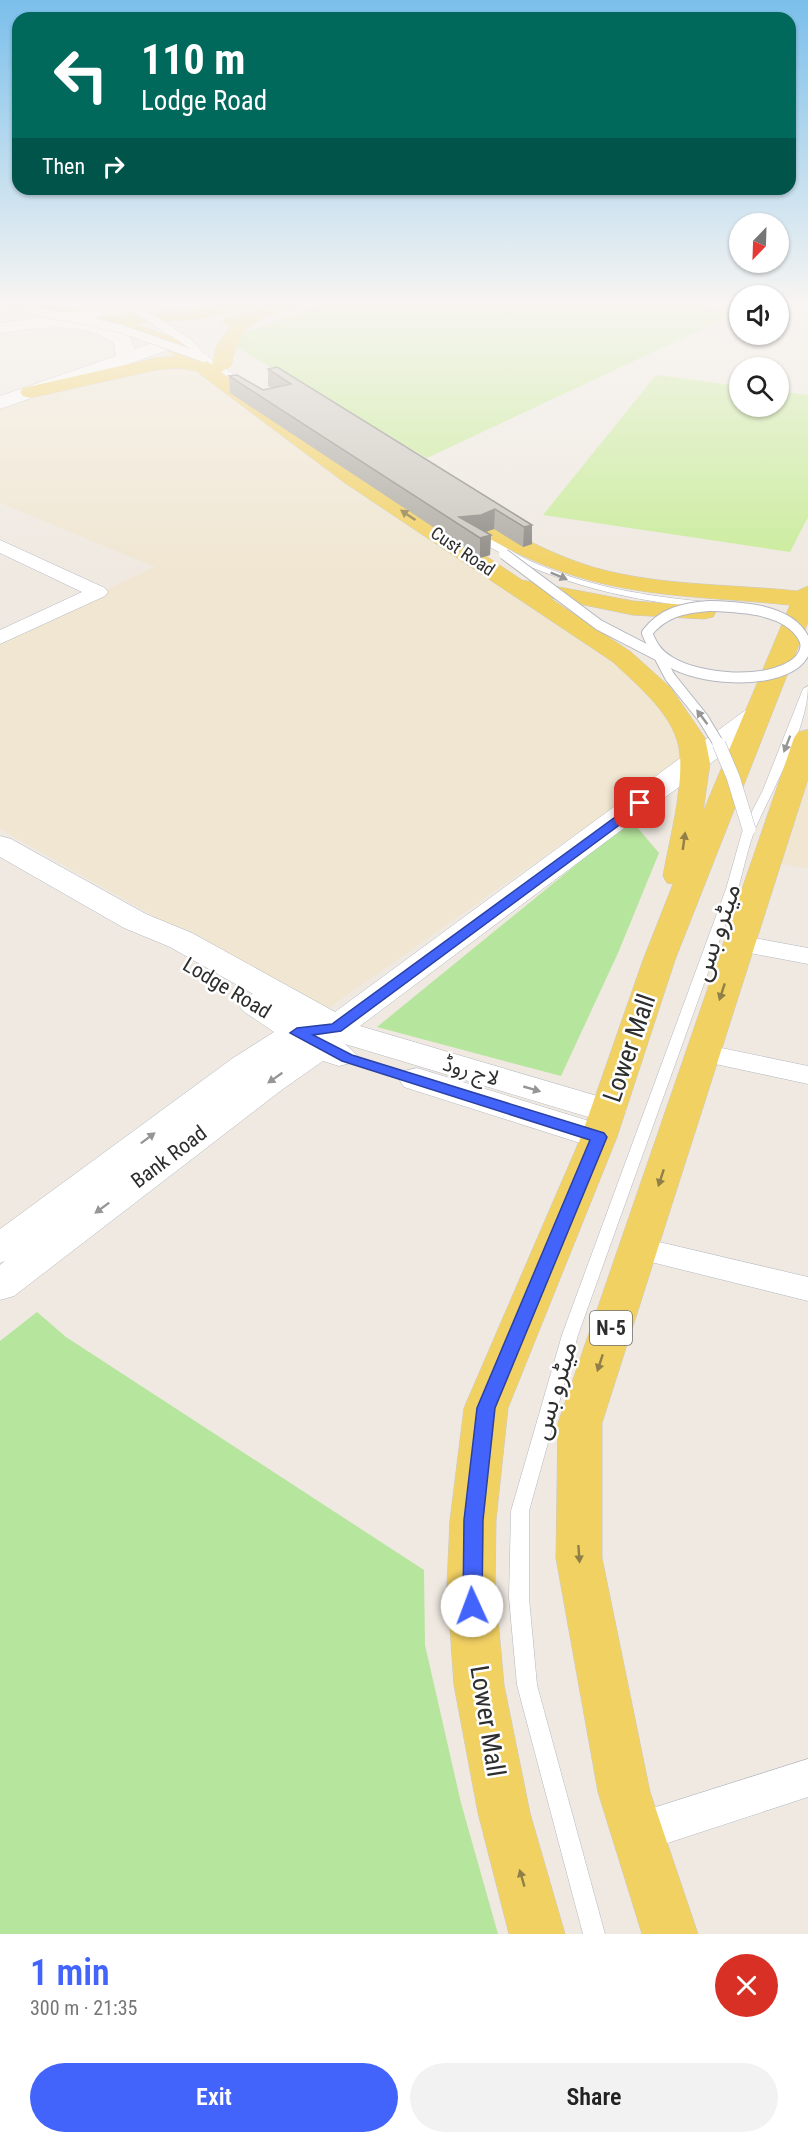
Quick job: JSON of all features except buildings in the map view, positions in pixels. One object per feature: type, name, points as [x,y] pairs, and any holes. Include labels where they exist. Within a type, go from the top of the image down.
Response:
[{"type":"main road","name":"Cust Road","points":[[244,392],[353,478],[622,657],[662,694],[691,738],[696,763],[682,854],[659,960]]},
{"type":"main road","name":"Cust Road","points":[[257,392],[329,434]]},
{"type":"main road","name":"Cust Road","points":[[430,495],[501,537],[588,573],[806,617]]},
{"type":"main road","points":[[508,582],[633,608],[806,617]]},
{"type":"main road","name":"Lower Mall","points":[[537,1934],[504,1813],[479,1685],[471,1586],[473,1520],[486,1408],[603,1124],[659,960],[758,715],[767,687],[806,617]]},
{"type":"main road","name":"N-5","points":[[670,1934],[624,1792],[579,1558],[579,1423],[808,738]]},
{"type":"street","points":[[0,403],[29,392]]},
{"type":"street","points":[[0,546],[98,592],[0,638]]},
{"type":"street","name":"Bank Road","points":[[0,1286],[270,1081],[318,1036],[696,763],[758,715]]},
{"type":"street","name":"Lodge Road","points":[[0,845],[135,921],[149,941],[252,1002],[318,1036],[347,1058],[603,1124]]},
{"type":"street","points":[[738,943],[808,956]]},
{"type":"street","name":"Bank Road","points":[[0,1249],[245,1066],[318,1036]]},
{"type":"street","points":[[702,1053],[808,1075]]},
{"type":"street","points":[[638,1248],[808,1289]]},
{"type":"street","points":[[637,1833],[808,1778]]},
{"type":"lane","points":[[466,529],[634,647],[697,672],[747,677],[770,674],[789,667],[801,658],[806,617]]},
{"type":"lane","points":[[504,554],[597,590],[641,599],[757,610],[778,617],[794,626],[804,637],[806,617]]},
{"type":"lane","points":[[709,606],[667,614],[654,623],[647,633],[650,645],[659,656],[668,677],[692,704],[721,748],[749,829]]},
{"type":"lane","name":"میٹرو بس","points":[[594,1934],[527,1685],[519,1598],[520,1511],[570,1335],[732,889],[749,829],[769,790],[808,689]]},
{"type":"shaded area","points":[[35,392],[239,392],[662,694],[688,759],[570,838],[323,1012],[0,829],[0,639],[155,567],[0,503],[0,405]]},
{"type":"shaded area","points":[[808,738],[808,868],[765,861]]},
{"type":"green space","points":[[314,392],[567,392],[427,458]]},
{"type":"green space","points":[[642,392],[729,392],[729,417],[789,417],[789,392],[808,395],[808,517],[790,552],[543,515]]},
{"type":"green space","points":[[631,820],[659,853],[618,953],[561,1076],[377,1027]]},
{"type":"green space","points":[[37,1312],[66,1337],[424,1570],[425,1645],[461,1803],[498,1934],[0,1934],[0,1341]]},
{"type":"route","points":[[472,1606],[473,1520],[486,1408],[599,1137],[347,1058],[297,1033],[336,1028],[640,803]]}]
